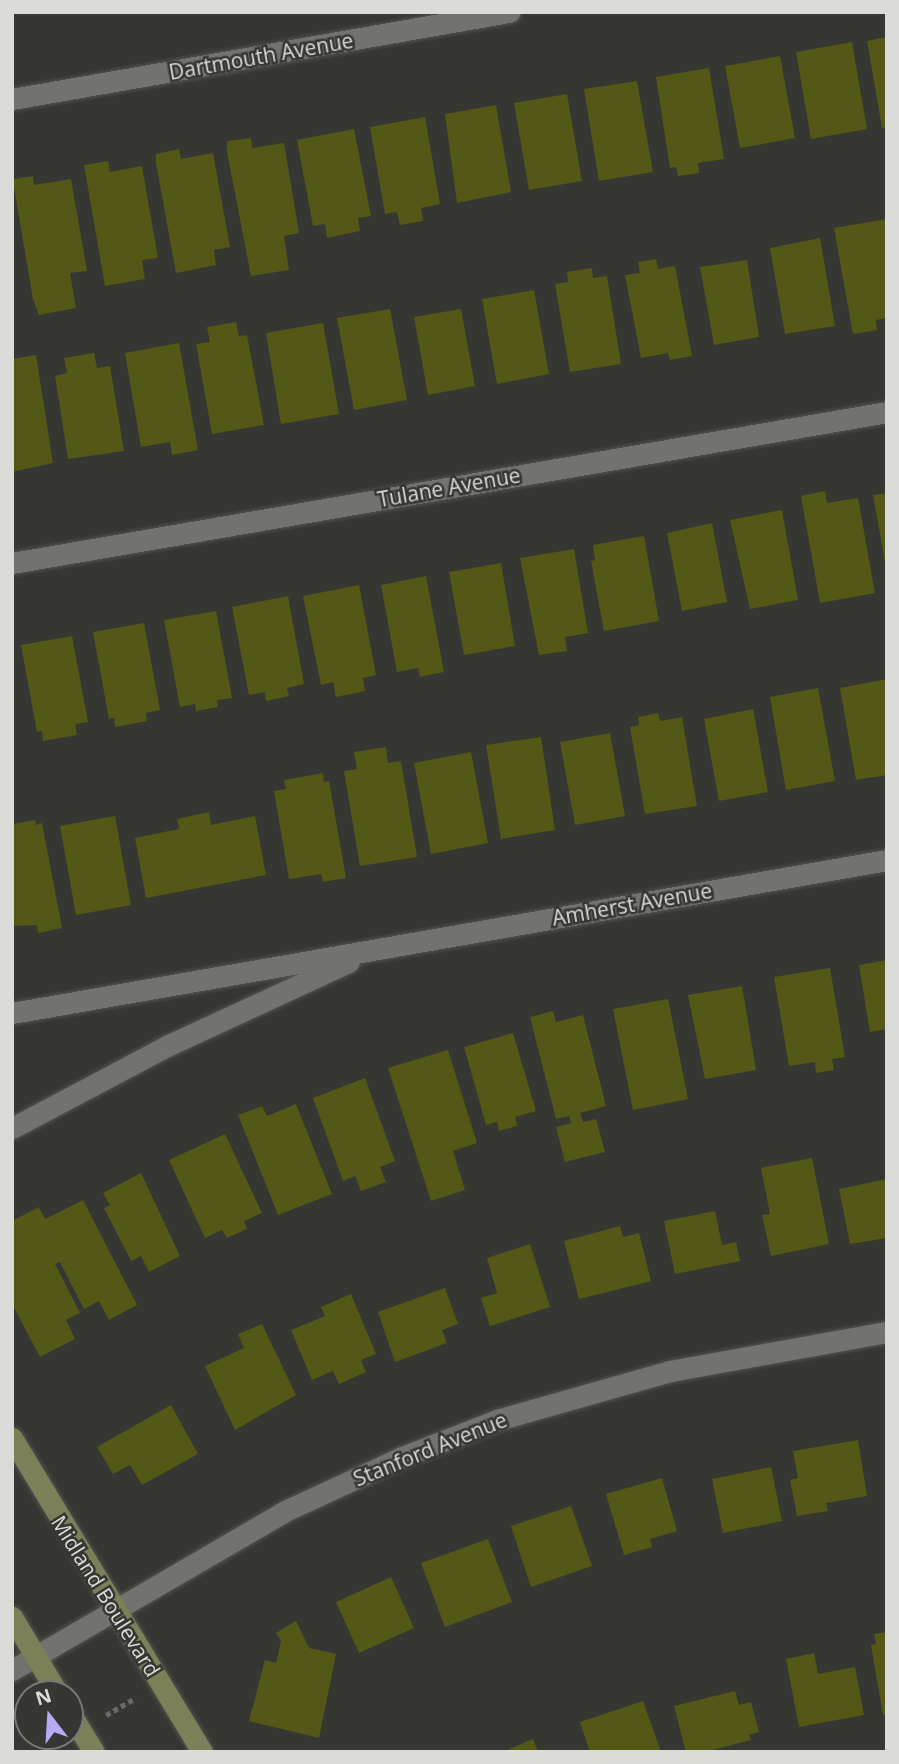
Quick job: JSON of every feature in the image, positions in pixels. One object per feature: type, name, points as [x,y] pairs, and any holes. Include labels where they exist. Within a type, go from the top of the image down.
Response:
[{"type":"main road","name":"Midland Boulevard","points":[[12,1438],[202,1752]]},
{"type":"main road","points":[[12,1616],[49,1680]]},
{"type":"main road","points":[[84,1736],[94,1752]]},
{"type":"street","name":"Dartmouth Avenue","points":[[12,99],[509,12]]},
{"type":"street","name":"Tulane Avenue","points":[[12,563],[887,412]]},
{"type":"street","name":"Amherst Avenue","points":[[12,1013],[887,860]]},
{"type":"street","name":"Amherst Avenue","points":[[12,1128],[169,1045],[377,948]]},
{"type":"street","name":"Stanford Avenue","points":[[12,1670],[283,1512],[402,1457],[497,1420],[670,1371],[887,1332]]},
{"type":"path","points":[[96,1721],[145,1692]]},
{"type":"building","points":[[887,37],[887,127],[882,128],[867,41]]},
{"type":"building","points":[[852,42],[867,129],[811,139],[796,52]]},
{"type":"building","points":[[780,56],[795,138],[740,148],[725,66]]},
{"type":"building","points":[[709,68],[724,159],[698,163],[699,173],[678,176],[676,167],[670,168],[656,77]]},
{"type":"building","points":[[637,81],[653,172],[599,181],[584,89]]},
{"type":"building","points":[[567,94],[582,181],[529,190],[514,103]]},
{"type":"building","points":[[496,105],[511,192],[457,203],[445,114]]},
{"type":"building","points":[[425,117],[440,204],[421,208],[423,221],[400,225],[397,212],[385,214],[370,127]]},
{"type":"building","points":[[354,129],[371,216],[358,218],[360,231],[327,238],[325,224],[313,226],[297,140]]},
{"type":"building","points":[[251,138],[252,148],[284,143],[299,233],[284,236],[289,270],[251,276],[227,141]]},
{"type":"building","points":[[179,149],[181,159],[213,153],[230,247],[214,250],[216,265],[176,273],[156,154]]},
{"type":"building","points":[[108,161],[110,172],[142,166],[158,258],[142,260],[145,279],[105,286],[84,165]]},
{"type":"building","points":[[33,176],[34,185],[71,179],[87,271],[70,273],[76,308],[39,315],[33,299],[14,188],[14,179]]},
{"type":"building","points":[[887,219],[887,318],[876,320],[877,330],[853,334],[834,228]]},
{"type":"building","points":[[820,238],[835,326],[785,334],[770,248]]},
{"type":"building","points":[[656,259],[658,269],[675,266],[692,356],[670,360],[668,353],[641,358],[625,275],[640,273],[638,262]]},
{"type":"building","points":[[747,260],[759,337],[714,345],[700,267]]},
{"type":"building","points":[[592,268],[593,278],[607,276],[621,364],[570,372],[555,284],[568,282],[567,272]]},
{"type":"building","points":[[534,290],[549,374],[497,384],[482,299]]},
{"type":"building","points":[[390,309],[407,400],[354,410],[337,318]]},
{"type":"building","points":[[461,309],[475,386],[428,395],[414,317]]},
{"type":"building","points":[[236,322],[239,336],[247,335],[264,425],[212,434],[196,344],[210,342],[207,327]]},
{"type":"building","points":[[323,323],[339,414],[281,424],[266,333]]},
{"type":"building","points":[[179,343],[198,450],[172,455],[170,442],[141,447],[125,353]]},
{"type":"building","points":[[94,353],[97,368],[110,366],[124,451],[68,459],[55,376],[67,373],[64,358]]},
{"type":"building","points":[[36,355],[53,463],[12,472],[12,359]]},
{"type":"building","points":[[825,491],[827,503],[858,498],[875,593],[820,603],[801,496]]},
{"type":"building","points":[[887,493],[887,562],[885,562],[873,495]]},
{"type":"building","points":[[782,510],[798,600],[750,609],[730,520]]},
{"type":"building","points":[[712,523],[727,602],[682,611],[667,533]]},
{"type":"building","points":[[644,536],[659,621],[604,631],[591,561],[595,560],[593,545]]},
{"type":"building","points":[[574,549],[588,633],[565,637],[567,651],[539,655],[520,558]]},
{"type":"building","points":[[501,563],[515,646],[464,655],[449,572]]},
{"type":"building","points":[[426,576],[444,672],[420,677],[418,668],[397,672],[381,585]]},
{"type":"building","points":[[359,585],[376,675],[363,678],[365,691],[336,697],[333,682],[321,685],[303,596]]},
{"type":"building","points":[[288,596],[304,684],[287,688],[289,696],[266,701],[265,692],[249,695],[232,607]]},
{"type":"building","points":[[216,611],[232,698],[217,700],[218,707],[196,711],[195,704],[180,707],[164,620]]},
{"type":"building","points":[[144,623],[160,710],[146,713],[147,721],[115,727],[114,718],[109,719],[93,632]]},
{"type":"building","points":[[72,636],[88,722],[75,724],[77,735],[43,741],[42,731],[37,732],[21,645]]},
{"type":"building","points":[[887,679],[887,775],[856,780],[840,688]]},
{"type":"building","points":[[818,688],[835,781],[786,790],[770,697]]},
{"type":"building","points":[[753,709],[768,792],[719,801],[704,719]]},
{"type":"building","points":[[658,713],[660,721],[682,717],[697,806],[645,814],[630,727],[639,725],[638,717]]},
{"type":"building","points":[[610,733],[625,816],[575,825],[560,742]]},
{"type":"building","points":[[541,737],[555,830],[501,839],[486,745]]},
{"type":"building","points":[[386,747],[388,763],[401,761],[417,857],[360,866],[344,771],[357,769],[354,752]]},
{"type":"building","points":[[471,752],[488,843],[431,854],[414,763]]},
{"type":"building","points":[[323,773],[324,782],[329,781],[346,878],[323,882],[321,874],[289,879],[274,791],[286,789],[284,780]]},
{"type":"building","points":[[209,812],[211,825],[255,816],[266,875],[146,898],[135,838],[179,829],[177,819]]},
{"type":"building","points":[[115,816],[131,905],[76,915],[60,826]]},
{"type":"building","points":[[35,820],[36,825],[42,823],[62,928],[38,933],[37,925],[12,926],[13,824]]},
{"type":"building","points":[[887,960],[887,1029],[870,1032],[859,965]]},
{"type":"building","points":[[830,968],[845,1057],[832,1059],[834,1070],[816,1073],[815,1062],[789,1066],[774,977]]},
{"type":"building","points":[[742,986],[756,1070],[705,1079],[688,995]]},
{"type":"building","points":[[668,999],[688,1099],[633,1110],[613,1009]]},
{"type":"building","points":[[553,1011],[556,1022],[583,1015],[606,1106],[580,1113],[583,1122],[596,1119],[605,1152],[565,1162],[556,1127],[571,1123],[569,1116],[556,1119],[530,1017]]},
{"type":"building","points":[[513,1033],[536,1111],[515,1117],[517,1126],[499,1131],[497,1122],[486,1125],[464,1047]]},
{"type":"building","points":[[448,1050],[477,1143],[453,1151],[465,1190],[431,1201],[388,1068]]},
{"type":"building","points":[[365,1078],[395,1161],[380,1167],[386,1182],[361,1191],[355,1176],[343,1181],[313,1098]]},
{"type":"building","points":[[296,1104],[332,1194],[278,1215],[238,1115],[262,1106],[267,1116]]},
{"type":"building","points":[[225,1134],[262,1213],[244,1221],[247,1229],[227,1238],[222,1230],[205,1238],[169,1160]]},
{"type":"building","points":[[812,1158],[829,1244],[771,1256],[762,1215],[770,1214],[761,1168]]},
{"type":"building","points":[[141,1173],[180,1256],[149,1272],[141,1256],[131,1261],[104,1208],[110,1205],[103,1193]]},
{"type":"building","points":[[887,1179],[887,1238],[850,1244],[839,1189]]},
{"type":"building","points":[[83,1200],[137,1305],[109,1320],[99,1301],[84,1309],[60,1262],[55,1264],[80,1313],[66,1320],[75,1339],[40,1357],[12,1304],[12,1221],[39,1207],[45,1219]]},
{"type":"building","points":[[715,1211],[722,1245],[736,1242],[740,1261],[675,1274],[664,1221]]},
{"type":"building","points":[[620,1226],[623,1237],[639,1233],[651,1281],[579,1299],[564,1241]]},
{"type":"building","points":[[530,1244],[550,1307],[490,1326],[481,1298],[497,1293],[487,1258]]},
{"type":"building","points":[[445,1288],[458,1324],[442,1330],[447,1343],[395,1362],[378,1312]]},
{"type":"building","points":[[351,1294],[376,1354],[361,1360],[366,1372],[339,1384],[333,1371],[312,1380],[291,1330],[325,1316],[321,1307]]},
{"type":"building","points":[[262,1324],[296,1395],[235,1430],[205,1366],[244,1348],[238,1334]]},
{"type":"building","points":[[171,1405],[198,1454],[142,1485],[130,1465],[113,1474],[97,1447]]},
{"type":"building","points":[[858,1440],[867,1496],[826,1503],[828,1511],[797,1516],[790,1480],[798,1478],[793,1451]]},
{"type":"building","points":[[771,1467],[782,1521],[723,1533],[712,1479]]},
{"type":"building","points":[[662,1478],[677,1531],[650,1539],[652,1547],[624,1555],[606,1494]]},
{"type":"building","points":[[571,1506],[592,1566],[531,1587],[511,1526]]},
{"type":"building","points":[[488,1539],[512,1602],[445,1627],[421,1563]]},
{"type":"building","points":[[391,1577],[414,1628],[359,1653],[336,1602]]},
{"type":"building","points":[[296,1621],[309,1648],[336,1654],[319,1738],[249,1721],[265,1660],[276,1663],[281,1641],[276,1633]]},
{"type":"building","points":[[887,1632],[887,1715],[883,1715],[871,1645],[876,1644],[874,1634]]},
{"type":"building","points":[[814,1653],[818,1674],[855,1667],[864,1715],[799,1727],[786,1659]]},
{"type":"building","points":[[735,1691],[739,1705],[751,1702],[759,1732],[749,1735],[751,1740],[705,1752],[686,1752],[674,1706]]},
{"type":"building","points":[[643,1701],[661,1752],[590,1752],[580,1722]]},
{"type":"building","points":[[533,1739],[538,1752],[503,1752]]}]
